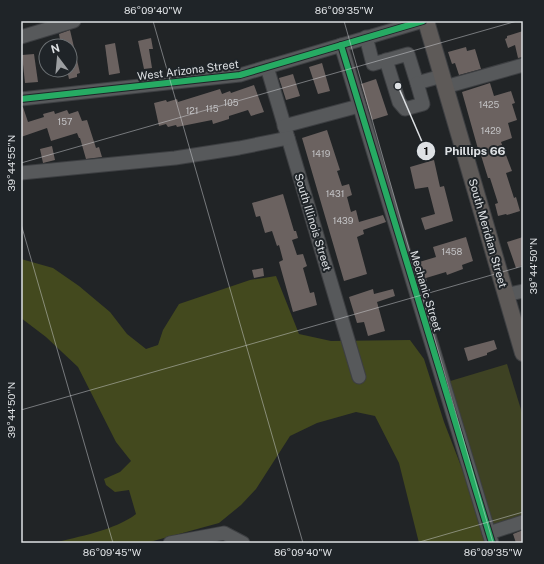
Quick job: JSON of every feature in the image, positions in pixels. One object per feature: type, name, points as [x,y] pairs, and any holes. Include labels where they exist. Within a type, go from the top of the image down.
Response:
[{"type":"main road","name":"South Meridian Street","points":[[426,21],[523,353]]},
{"type":"street","points":[[21,37],[74,21]]},
{"type":"street","name":"West Arizona Street","points":[[21,99],[233,76],[423,21]]},
{"type":"street","points":[[366,37],[373,64],[386,60],[408,54],[423,104],[405,109],[398,102],[386,60]]},
{"type":"street","name":"Mechanic Street","points":[[341,45],[491,538]]},
{"type":"street","points":[[417,83],[444,81],[523,65]]},
{"type":"street","name":"South Illinois Street","points":[[267,67],[359,377]]},
{"type":"street","points":[[21,173],[175,158],[246,147],[359,106]]},
{"type":"street","points":[[506,295],[523,291]]},
{"type":"street","points":[[491,538],[523,522]]},
{"type":"street","points":[[170,543],[224,533],[243,543]]},
{"type":"green space","points":[[21,259],[53,268],[79,286],[110,312],[127,334],[146,349],[158,345],[163,330],[179,304],[250,280],[276,276],[299,334],[331,341],[410,340],[424,359],[444,422],[471,492],[485,537],[484,543],[419,543],[399,463],[375,416],[356,412],[317,423],[290,436],[256,489],[241,505],[219,523],[146,543],[53,543],[107,529],[128,520],[136,514],[129,490],[115,492],[106,485],[104,479],[120,472],[131,461],[116,442],[78,367],[46,337],[21,318]]},
{"type":"green space","points":[[507,364],[523,416],[523,518],[491,528],[447,382]]},
{"type":"building","points":[[70,30],[72,38],[60,38],[59,34]]},
{"type":"building","points":[[523,31],[523,57],[518,58],[515,45],[508,48],[505,39],[507,36]]},
{"type":"building","points":[[151,38],[153,49],[149,49],[152,68],[144,69],[138,41]]},
{"type":"building","points":[[115,43],[120,73],[109,75],[105,45]]},
{"type":"building","points":[[466,47],[467,51],[475,49],[481,69],[459,75],[455,63],[452,64],[448,52]]},
{"type":"building","points":[[34,54],[38,82],[25,83],[22,55]]},
{"type":"building","points":[[322,63],[330,91],[318,94],[309,67]]},
{"type":"building","points":[[293,74],[300,96],[286,100],[279,78]]},
{"type":"building","points":[[376,79],[388,115],[372,120],[361,84]]},
{"type":"building","points":[[490,83],[494,96],[511,91],[515,103],[512,104],[517,120],[508,123],[512,138],[501,142],[512,171],[506,173],[520,211],[498,216],[495,204],[498,203],[478,149],[462,92]]},
{"type":"building","points":[[254,85],[264,112],[251,116],[248,110],[229,116],[229,119],[213,124],[212,120],[177,127],[176,125],[168,127],[166,124],[159,126],[154,103],[166,100],[167,102],[177,99],[178,102],[220,89],[222,94],[230,91],[231,93]]},
{"type":"building","points":[[21,107],[23,107],[28,122],[44,117],[43,114],[54,111],[55,114],[67,110],[69,114],[78,111],[82,121],[87,120],[96,148],[99,147],[102,157],[86,159],[77,133],[51,141],[47,128],[21,137]]},
{"type":"building","points":[[327,130],[340,170],[337,171],[342,186],[349,184],[352,195],[347,197],[351,212],[356,210],[359,222],[383,215],[386,222],[363,230],[364,234],[357,237],[367,274],[344,281],[302,138]]},
{"type":"building","points":[[52,146],[55,160],[43,163],[40,149]]},
{"type":"building","points":[[434,160],[440,187],[444,186],[453,221],[425,230],[421,218],[435,214],[428,187],[415,189],[410,167]]},
{"type":"building","points":[[283,194],[294,231],[296,231],[298,238],[292,240],[297,255],[303,254],[307,266],[303,268],[310,293],[314,292],[317,305],[293,312],[279,262],[283,260],[279,245],[277,246],[272,231],[265,233],[260,216],[256,217],[252,203]]},
{"type":"building","points":[[466,237],[473,261],[462,265],[463,269],[447,275],[446,272],[426,278],[427,281],[422,283],[416,263],[436,257],[433,247]]},
{"type":"building","points":[[523,237],[523,265],[516,268],[507,242]]},
{"type":"building","points":[[263,268],[264,276],[254,278],[252,270]]},
{"type":"building","points":[[373,289],[374,294],[393,289],[395,296],[377,302],[385,331],[368,336],[364,322],[357,323],[349,297]]},
{"type":"building","points":[[494,340],[497,349],[487,353],[487,355],[468,361],[464,348]]},
{"type":"building","points":[[523,530],[523,543],[516,543],[513,534]]},
{"type":"cycle path","points":[[21,99],[240,75],[423,21]]},
{"type":"cycle path","points":[[341,45],[492,543]]},
{"type":"place","name":"Phillips 66","points":[[398,86]]}]
